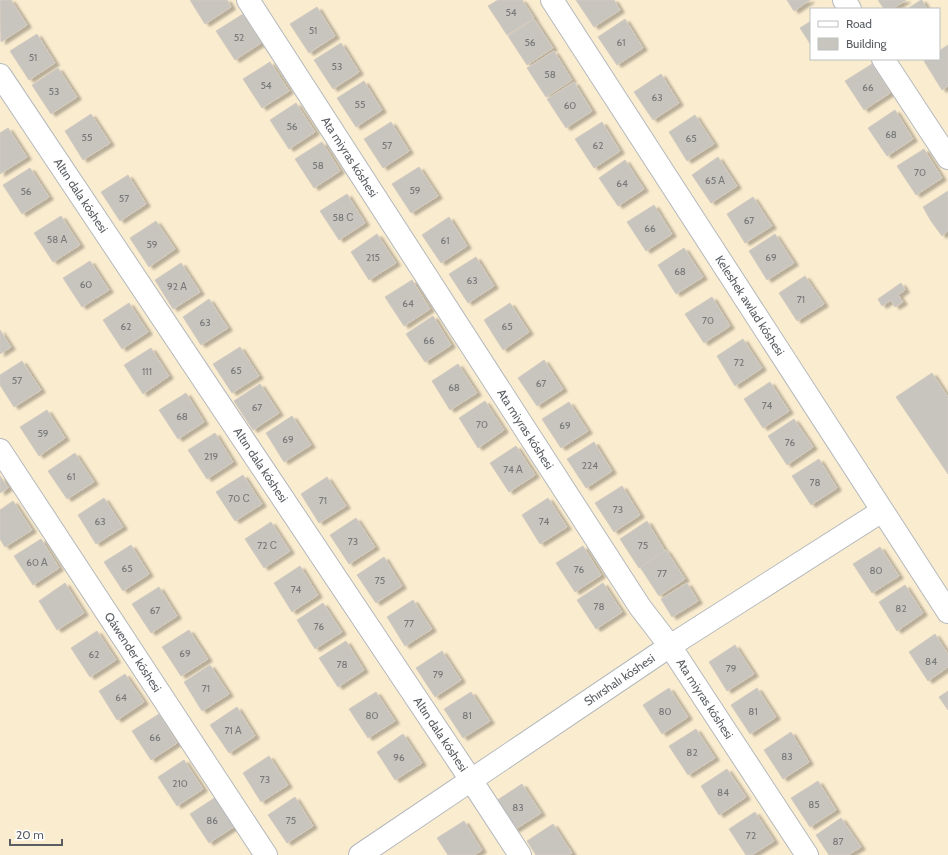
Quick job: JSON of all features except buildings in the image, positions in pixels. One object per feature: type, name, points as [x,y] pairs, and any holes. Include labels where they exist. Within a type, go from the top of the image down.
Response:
[{"type":"street","name":"Ata miyras kóshesi","points":[[248,0],[640,607],[670,646],[807,855]]},
{"type":"street","name":"Keleshek awlad kóshesi","points":[[552,0],[948,612]]},
{"type":"street","points":[[884,60],[948,158]]},
{"type":"street","name":"Altın dala kóshesi","points":[[0,76],[520,855]]},
{"type":"street","name":"Qáwender kóshesi","points":[[0,450],[266,855]]},
{"type":"street","name":"Shırshalı kóshesi","points":[[360,855],[670,646],[882,511]]},
{"type":"sand","points":[[0,0],[948,0],[948,855],[0,855]]}]
